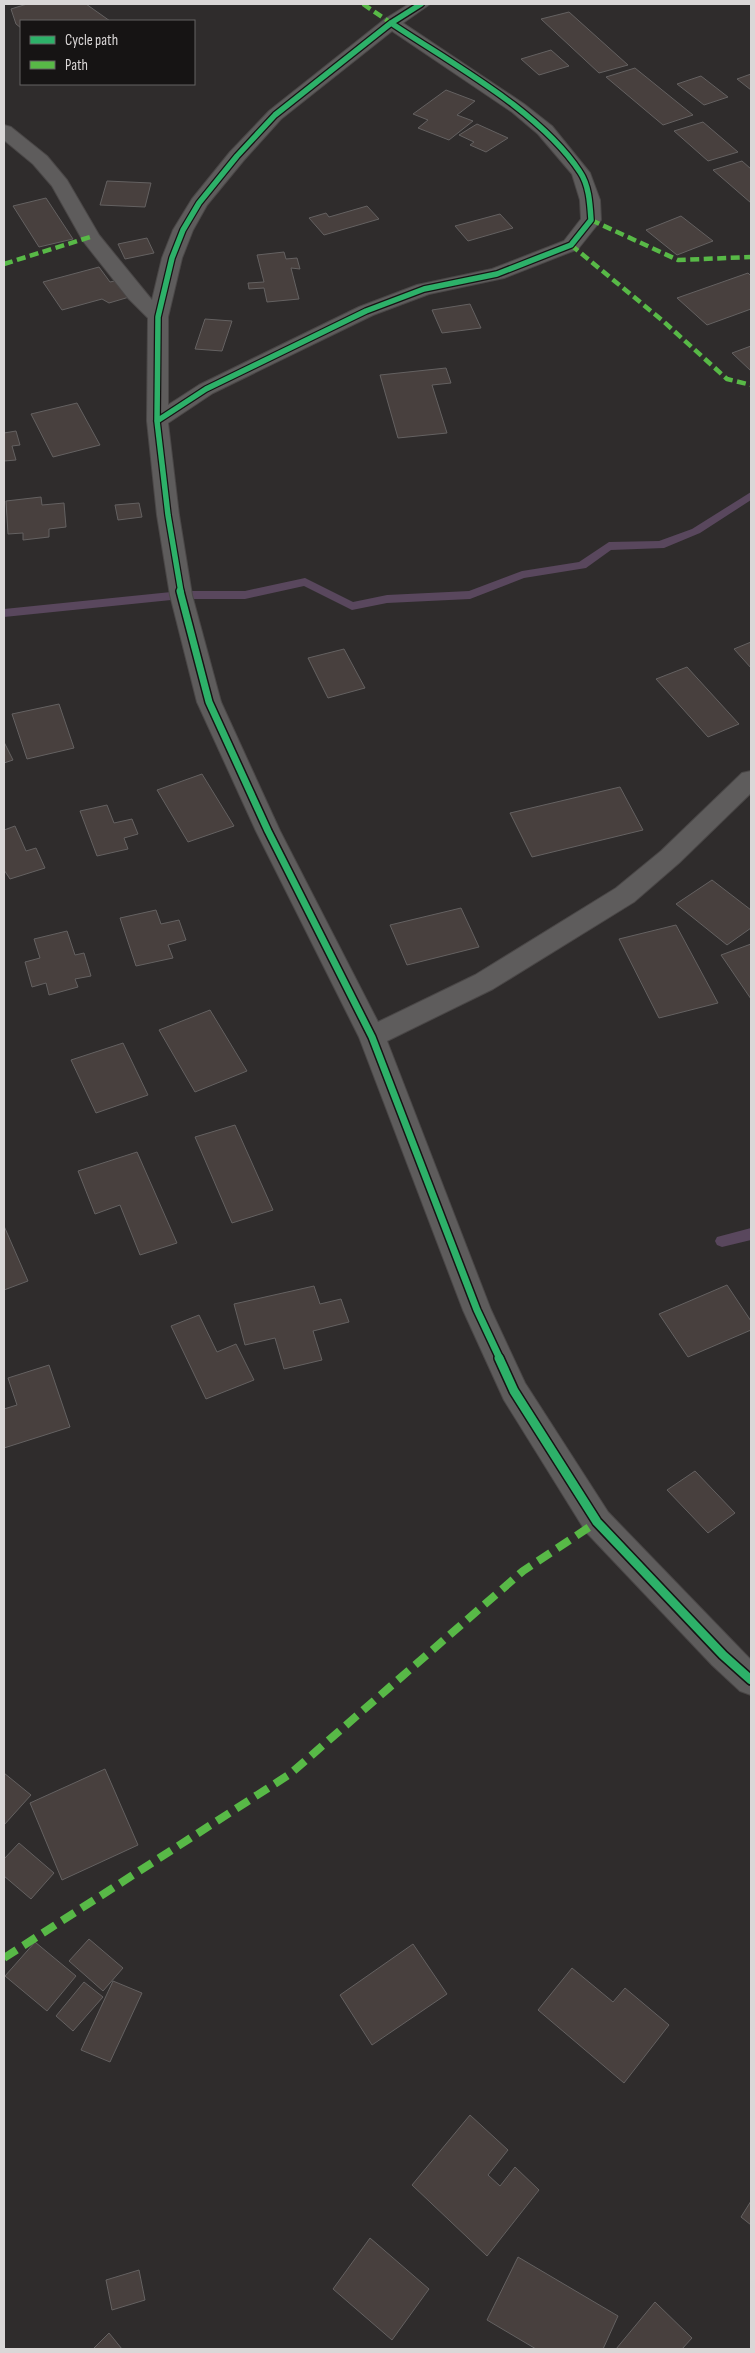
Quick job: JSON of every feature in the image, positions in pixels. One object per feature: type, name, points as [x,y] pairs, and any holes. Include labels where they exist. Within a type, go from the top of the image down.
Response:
[{"type":"street","points":[[420,4],[391,22],[275,115],[237,156],[199,203],[183,230],[172,258],[158,316],[157,421],[168,514],[181,595],[209,702],[268,831],[372,1037],[477,1310],[514,1392],[597,1522],[723,1655],[751,1680]]},
{"type":"street","points":[[157,421],[206,389],[366,311],[424,289],[497,274],[571,245],[591,220],[590,200],[581,173],[545,130],[518,108],[391,22]]},
{"type":"street","points":[[4,131],[40,160],[60,184],[90,237],[135,294],[158,316]]},
{"type":"street","points":[[372,1037],[484,982],[625,895],[670,857],[751,779]]},
{"type":"building","points":[[27,4],[86,4],[109,20],[20,20],[20,27],[16,24],[11,9]]},
{"type":"building","points":[[569,12],[628,65],[599,73],[541,19]]},
{"type":"building","points":[[551,50],[569,66],[539,75],[521,59]]},
{"type":"building","points":[[635,68],[693,115],[663,125],[606,77]]},
{"type":"building","points":[[751,74],[751,90],[737,79]]},
{"type":"building","points":[[701,76],[728,97],[704,105],[677,84]]},
{"type":"building","points":[[446,90],[475,101],[457,115],[473,121],[449,140],[418,128],[428,120],[413,114]]},
{"type":"building","points":[[703,122],[738,152],[708,161],[674,131]]},
{"type":"building","points":[[477,124],[508,138],[486,152],[470,145],[474,142],[459,135]]},
{"type":"building","points":[[742,161],[751,169],[751,203],[713,170]]},
{"type":"building","points":[[107,181],[151,183],[145,207],[100,205]]},
{"type":"building","points":[[46,198],[73,239],[39,247],[13,206]]},
{"type":"building","points":[[367,206],[379,219],[324,235],[309,218],[326,213],[329,217]]},
{"type":"building","points":[[500,214],[513,228],[468,241],[455,226]]},
{"type":"building","points":[[681,216],[713,241],[677,255],[646,230]]},
{"type":"building","points":[[147,238],[154,253],[125,259],[118,244]]},
{"type":"building","points":[[284,252],[286,259],[297,258],[300,269],[291,268],[299,299],[267,302],[264,288],[249,289],[248,283],[264,282],[257,255]]},
{"type":"building","points":[[99,267],[110,282],[123,279],[136,295],[109,303],[102,299],[62,310],[43,282]]},
{"type":"building","points":[[748,273],[751,276],[751,309],[707,325],[677,298]]},
{"type":"building","points":[[470,304],[481,328],[442,333],[432,310]]},
{"type":"building","points":[[205,319],[232,321],[222,351],[195,349]]},
{"type":"building","points":[[751,346],[751,371],[732,353]]},
{"type":"building","points":[[446,368],[451,383],[432,385],[447,433],[398,438],[380,375]]},
{"type":"building","points":[[77,403],[100,445],[53,457],[31,414]]},
{"type":"building","points":[[16,431],[20,445],[12,446],[16,460],[4,461],[4,433]]},
{"type":"building","points":[[41,497],[42,505],[64,503],[66,527],[49,529],[49,537],[23,540],[23,533],[8,534],[6,501]]},
{"type":"building","points":[[139,503],[142,517],[118,520],[115,505]]},
{"type":"building","points":[[751,642],[751,668],[734,649]]},
{"type":"building","points":[[344,649],[365,688],[328,698],[308,658]]},
{"type":"building","points":[[687,667],[739,724],[708,737],[656,679]]},
{"type":"building","points":[[59,704],[74,748],[27,759],[12,714]]},
{"type":"building","points":[[4,742],[13,760],[4,763]]},
{"type":"building","points":[[202,774],[234,826],[188,842],[157,790]]},
{"type":"building","points":[[620,787],[643,830],[532,857],[510,813]]},
{"type":"building","points":[[107,805],[114,823],[132,819],[138,834],[124,838],[128,849],[97,856],[80,811]]},
{"type":"building","points":[[15,826],[26,851],[36,848],[45,868],[10,879],[4,870],[4,830]]},
{"type":"building","points":[[712,880],[751,910],[751,928],[727,945],[676,904]]},
{"type":"building","points":[[461,908],[479,947],[407,965],[390,925]]},
{"type":"building","points":[[156,910],[161,924],[179,920],[186,940],[168,945],[173,958],[136,966],[120,918]]},
{"type":"building","points":[[676,925],[718,1003],[659,1018],[619,939]]},
{"type":"building","points":[[67,931],[75,955],[84,953],[91,976],[75,979],[78,987],[49,995],[46,983],[32,987],[25,962],[40,958],[34,939]]},
{"type":"building","points":[[751,944],[751,999],[721,955]]},
{"type":"building","points":[[210,1010],[247,1071],[195,1092],[159,1030]]},
{"type":"building","points":[[123,1043],[148,1095],[96,1113],[71,1060]]},
{"type":"building","points":[[235,1125],[273,1210],[232,1223],[195,1137]]},
{"type":"building","points":[[137,1152],[177,1243],[140,1255],[120,1205],[95,1214],[78,1171]]},
{"type":"building","points":[[4,1226],[28,1281],[4,1290]]},
{"type":"building","points":[[727,1285],[751,1321],[751,1330],[688,1357],[659,1314]]},
{"type":"building","points":[[314,1286],[320,1304],[341,1299],[349,1322],[313,1331],[322,1360],[284,1369],[275,1338],[245,1345],[234,1304]]},
{"type":"building","points":[[199,1315],[217,1352],[236,1344],[254,1380],[206,1399],[171,1326]]},
{"type":"building","points":[[49,1365],[70,1427],[4,1448],[4,1409],[17,1405],[8,1378]]},
{"type":"building","points":[[695,1471],[735,1513],[708,1533],[667,1490]]},
{"type":"building","points":[[105,1769],[138,1845],[62,1880],[30,1803]]},
{"type":"building","points":[[4,1773],[31,1795],[4,1825]]},
{"type":"building","points":[[19,1843],[54,1873],[31,1899],[4,1876],[4,1859]]},
{"type":"building","points":[[89,1939],[123,1968],[103,1991],[69,1961]]},
{"type":"building","points":[[35,1942],[76,1976],[47,2011],[5,1976]]},
{"type":"building","points":[[413,1944],[447,1994],[372,2045],[340,1995]]},
{"type":"building","points":[[572,1968],[613,2002],[625,1988],[669,2025],[624,2083],[538,2010]]},
{"type":"building","points":[[113,1981],[142,1993],[110,2062],[81,2050]]},
{"type":"building","points":[[84,1982],[103,1997],[73,2031],[56,2016]]},
{"type":"building","points":[[470,2115],[508,2150],[488,2175],[500,2186],[515,2167],[539,2190],[487,2256],[412,2185]]},
{"type":"building","points":[[751,2201],[751,2225],[741,2217]]},
{"type":"building","points":[[370,2238],[429,2289],[392,2340],[333,2289]]},
{"type":"building","points":[[518,2257],[618,2316],[603,2349],[536,2349],[487,2320]]},
{"type":"building","points":[[139,2270],[145,2300],[112,2310],[106,2280]]},
{"type":"building","points":[[655,2302],[692,2338],[682,2349],[616,2349]]},
{"type":"building","points":[[109,2333],[122,2349],[93,2349]]},
{"type":"waterway","points":[[4,613],[181,595],[245,595],[305,582],[352,606],[387,599],[470,595],[522,575],[582,565],[609,546],[660,545],[696,531],[751,495]]},
{"type":"waterway","points":[[722,1241],[751,1234]]},
{"type":"marked path","points":[[363,4],[391,23]]},
{"type":"marked path","points":[[591,220],[678,260],[751,257]]},
{"type":"marked path","points":[[4,264],[90,237]]},
{"type":"marked path","points":[[571,245],[663,321],[727,379],[751,385]]},
{"type":"marked path","points":[[4,1958],[290,1774],[523,1571],[597,1522]]},
{"type":"cycle path","points":[[421,4],[391,23],[275,115],[237,156],[199,203],[183,230],[172,258],[158,317],[157,421],[168,515],[181,595],[209,702],[268,831],[372,1037],[477,1310],[514,1391],[597,1522],[723,1655],[751,1680]]},
{"type":"cycle path","points":[[157,421],[206,389],[366,311],[424,289],[497,274],[571,245],[591,220],[590,200],[581,173],[545,130],[518,108],[391,23]]}]
